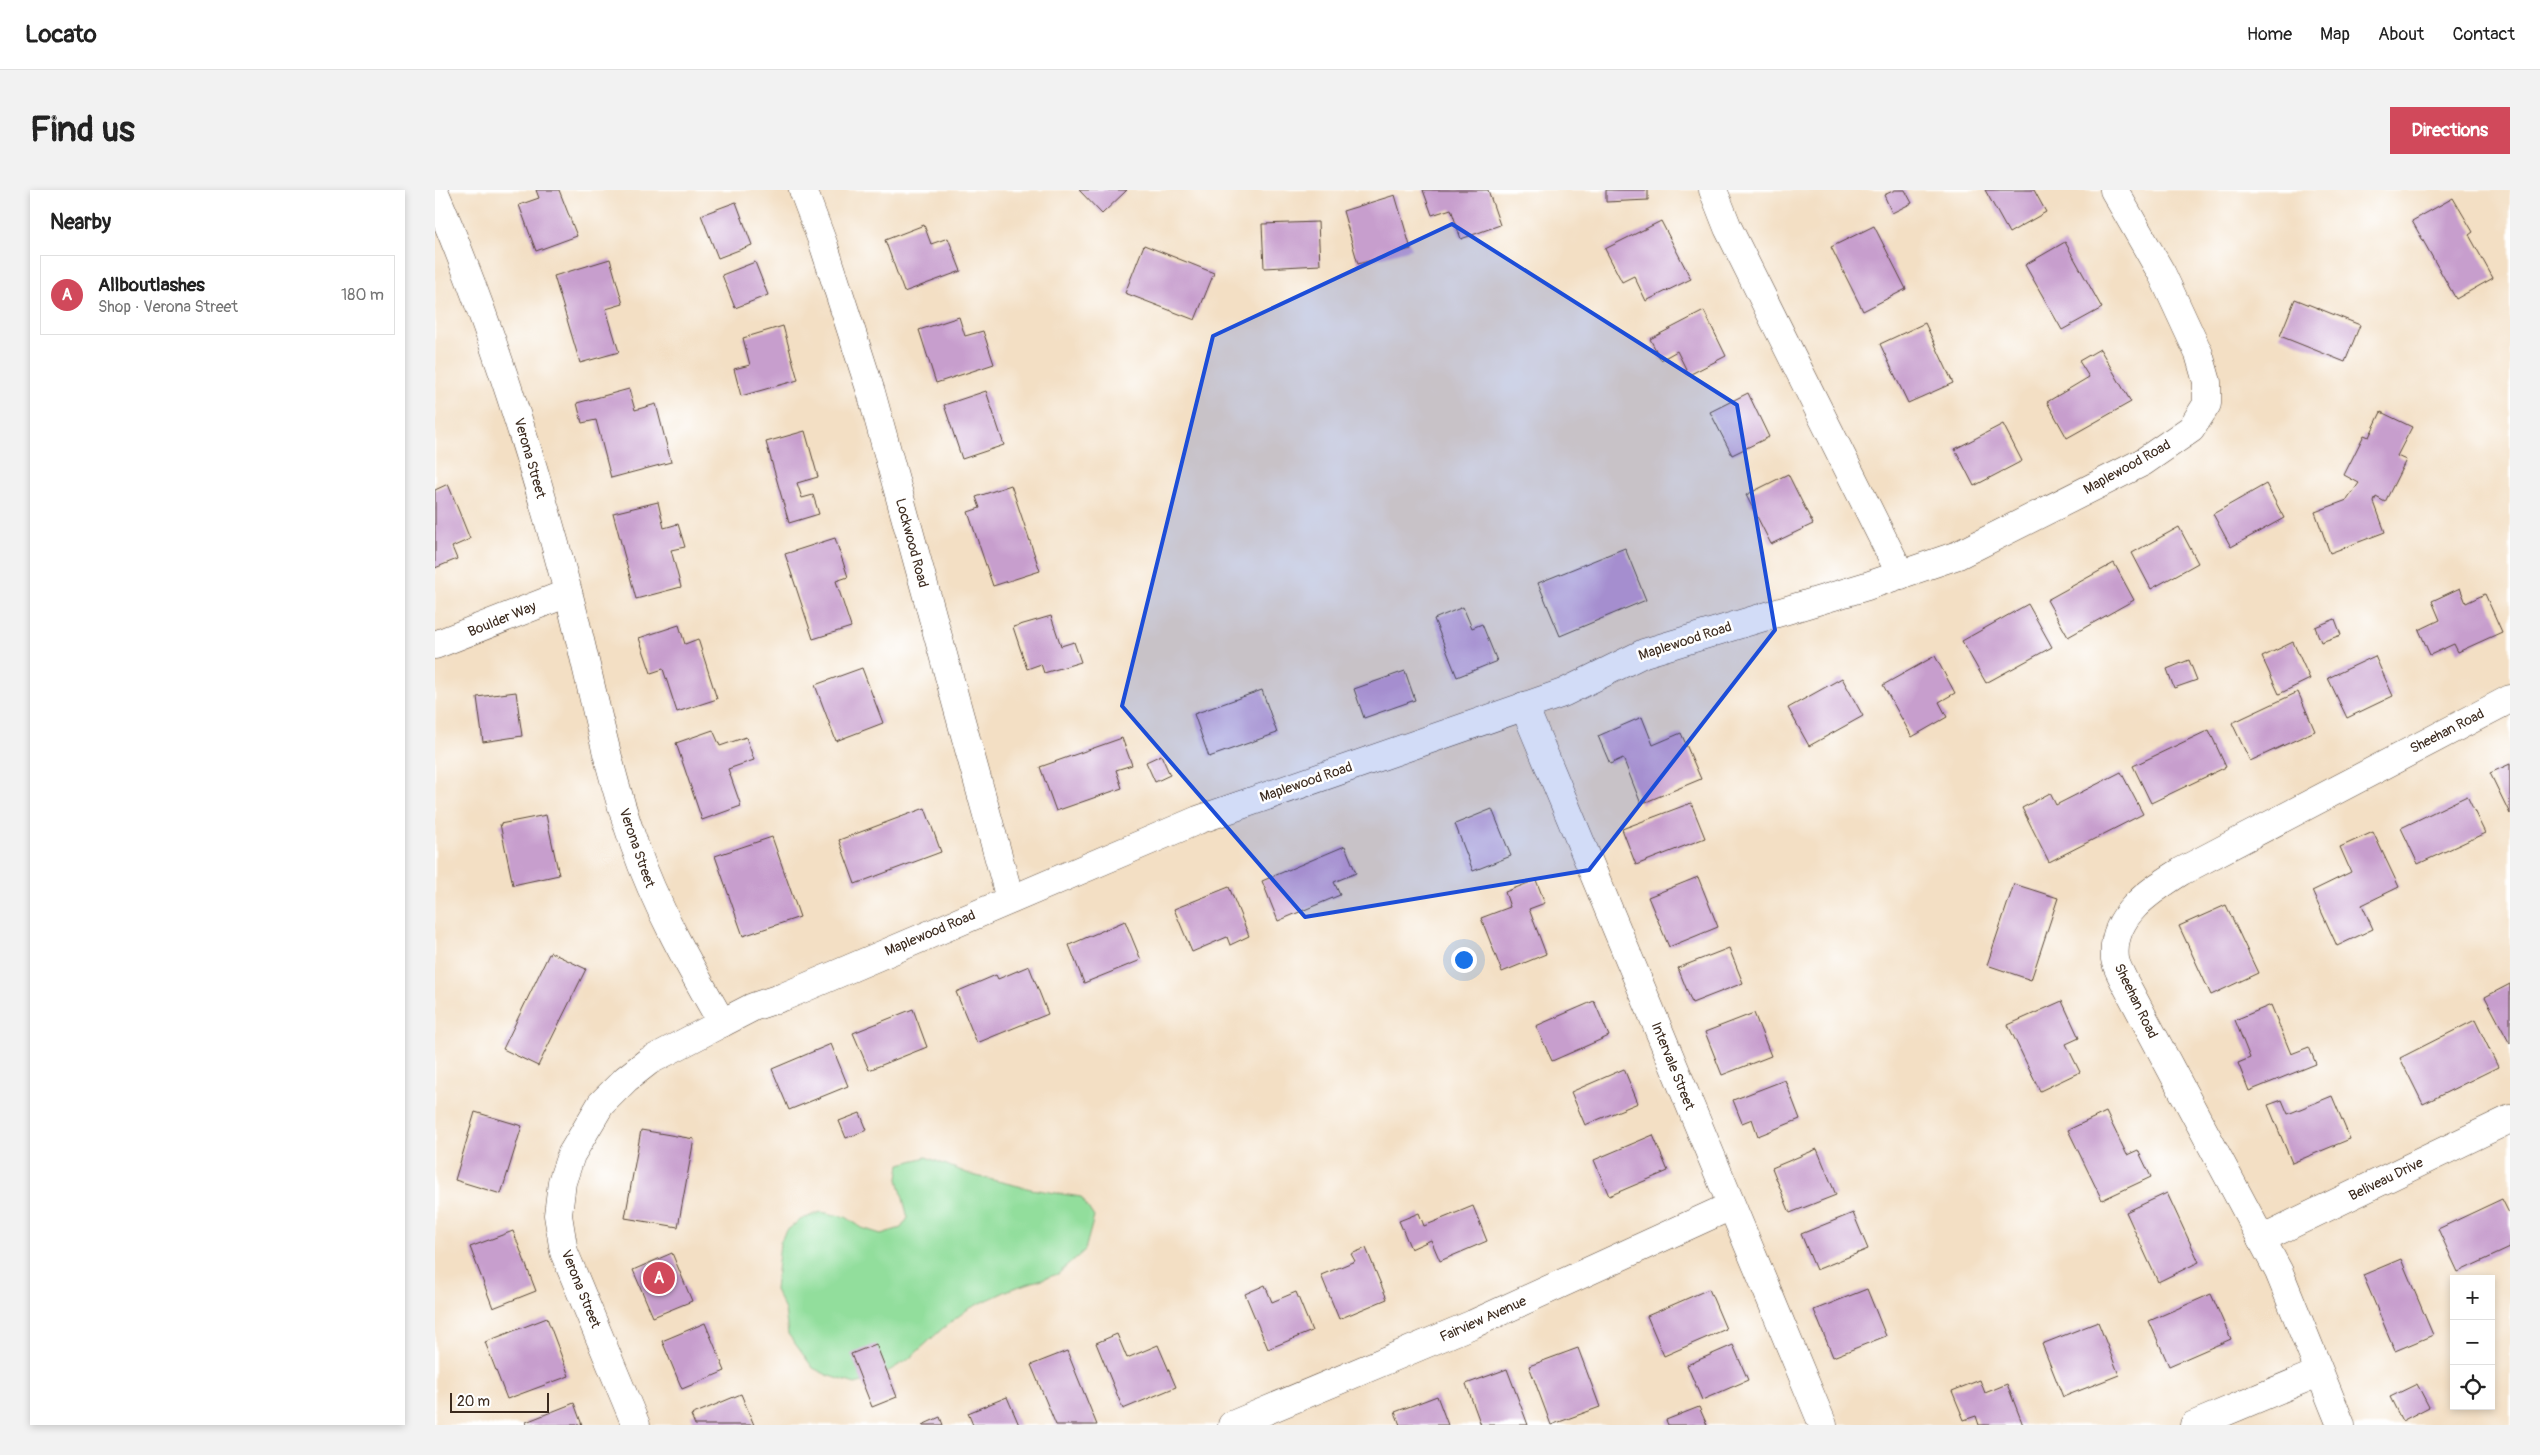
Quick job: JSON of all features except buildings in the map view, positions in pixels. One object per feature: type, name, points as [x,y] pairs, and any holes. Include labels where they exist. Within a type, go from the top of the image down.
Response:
[{"type":"street","name":"Lockwood Road","points":[[803,190],[824,246],[871,392],[1010,899]]},
{"type":"street","points":[[1713,190],[1728,228],[1901,575]]},
{"type":"street","name":"Maplewood Road","points":[[722,1022],[753,1007],[783,997],[1198,820],[1563,693],[1644,653],[1901,575],[1958,555],[2143,462],[2191,429],[2207,404],[2207,382],[2199,354],[2163,274],[2114,190]]},
{"type":"street","name":"Verona Street","points":[[435,193],[457,244],[517,409],[568,592],[606,747],[634,844],[667,922],[722,1022],[649,1062],[626,1078],[601,1104],[571,1155],[562,1182],[558,1215],[564,1252],[636,1425]]},
{"type":"street","name":"Boulder Way","points":[[435,646],[568,592]]},
{"type":"street","name":"Sheehan Road","points":[[2341,1425],[2318,1373],[2279,1272],[2123,981],[2115,960],[2116,934],[2131,910],[2151,890],[2181,871],[2510,699]]},
{"type":"street","name":"Intervale Street","points":[[1524,706],[1823,1425]]},
{"type":"street","name":"Beliveau Drive","points":[[2261,1239],[2510,1119]]},
{"type":"street","name":"Fairview Avenue","points":[[1232,1425],[1473,1324],[1731,1206]]},
{"type":"street","points":[[2193,1425],[2318,1373]]},
{"type":"highlighted area","points":[[1452,224],[1737,405],[1775,630],[1589,870],[1305,917],[1122,706],[1213,336]]},
{"type":"green space","points":[[926,1157],[972,1175],[1031,1189],[1081,1197],[1094,1217],[1085,1250],[1058,1274],[1011,1289],[968,1309],[943,1328],[909,1359],[877,1378],[855,1384],[827,1375],[813,1368],[788,1334],[785,1310],[775,1290],[780,1243],[785,1232],[800,1220],[821,1212],[846,1217],[862,1228],[881,1234],[901,1228],[908,1218],[898,1179],[900,1164]]},
{"type":"place","name":"Allboutlashes","points":[[659,1278]]}]
